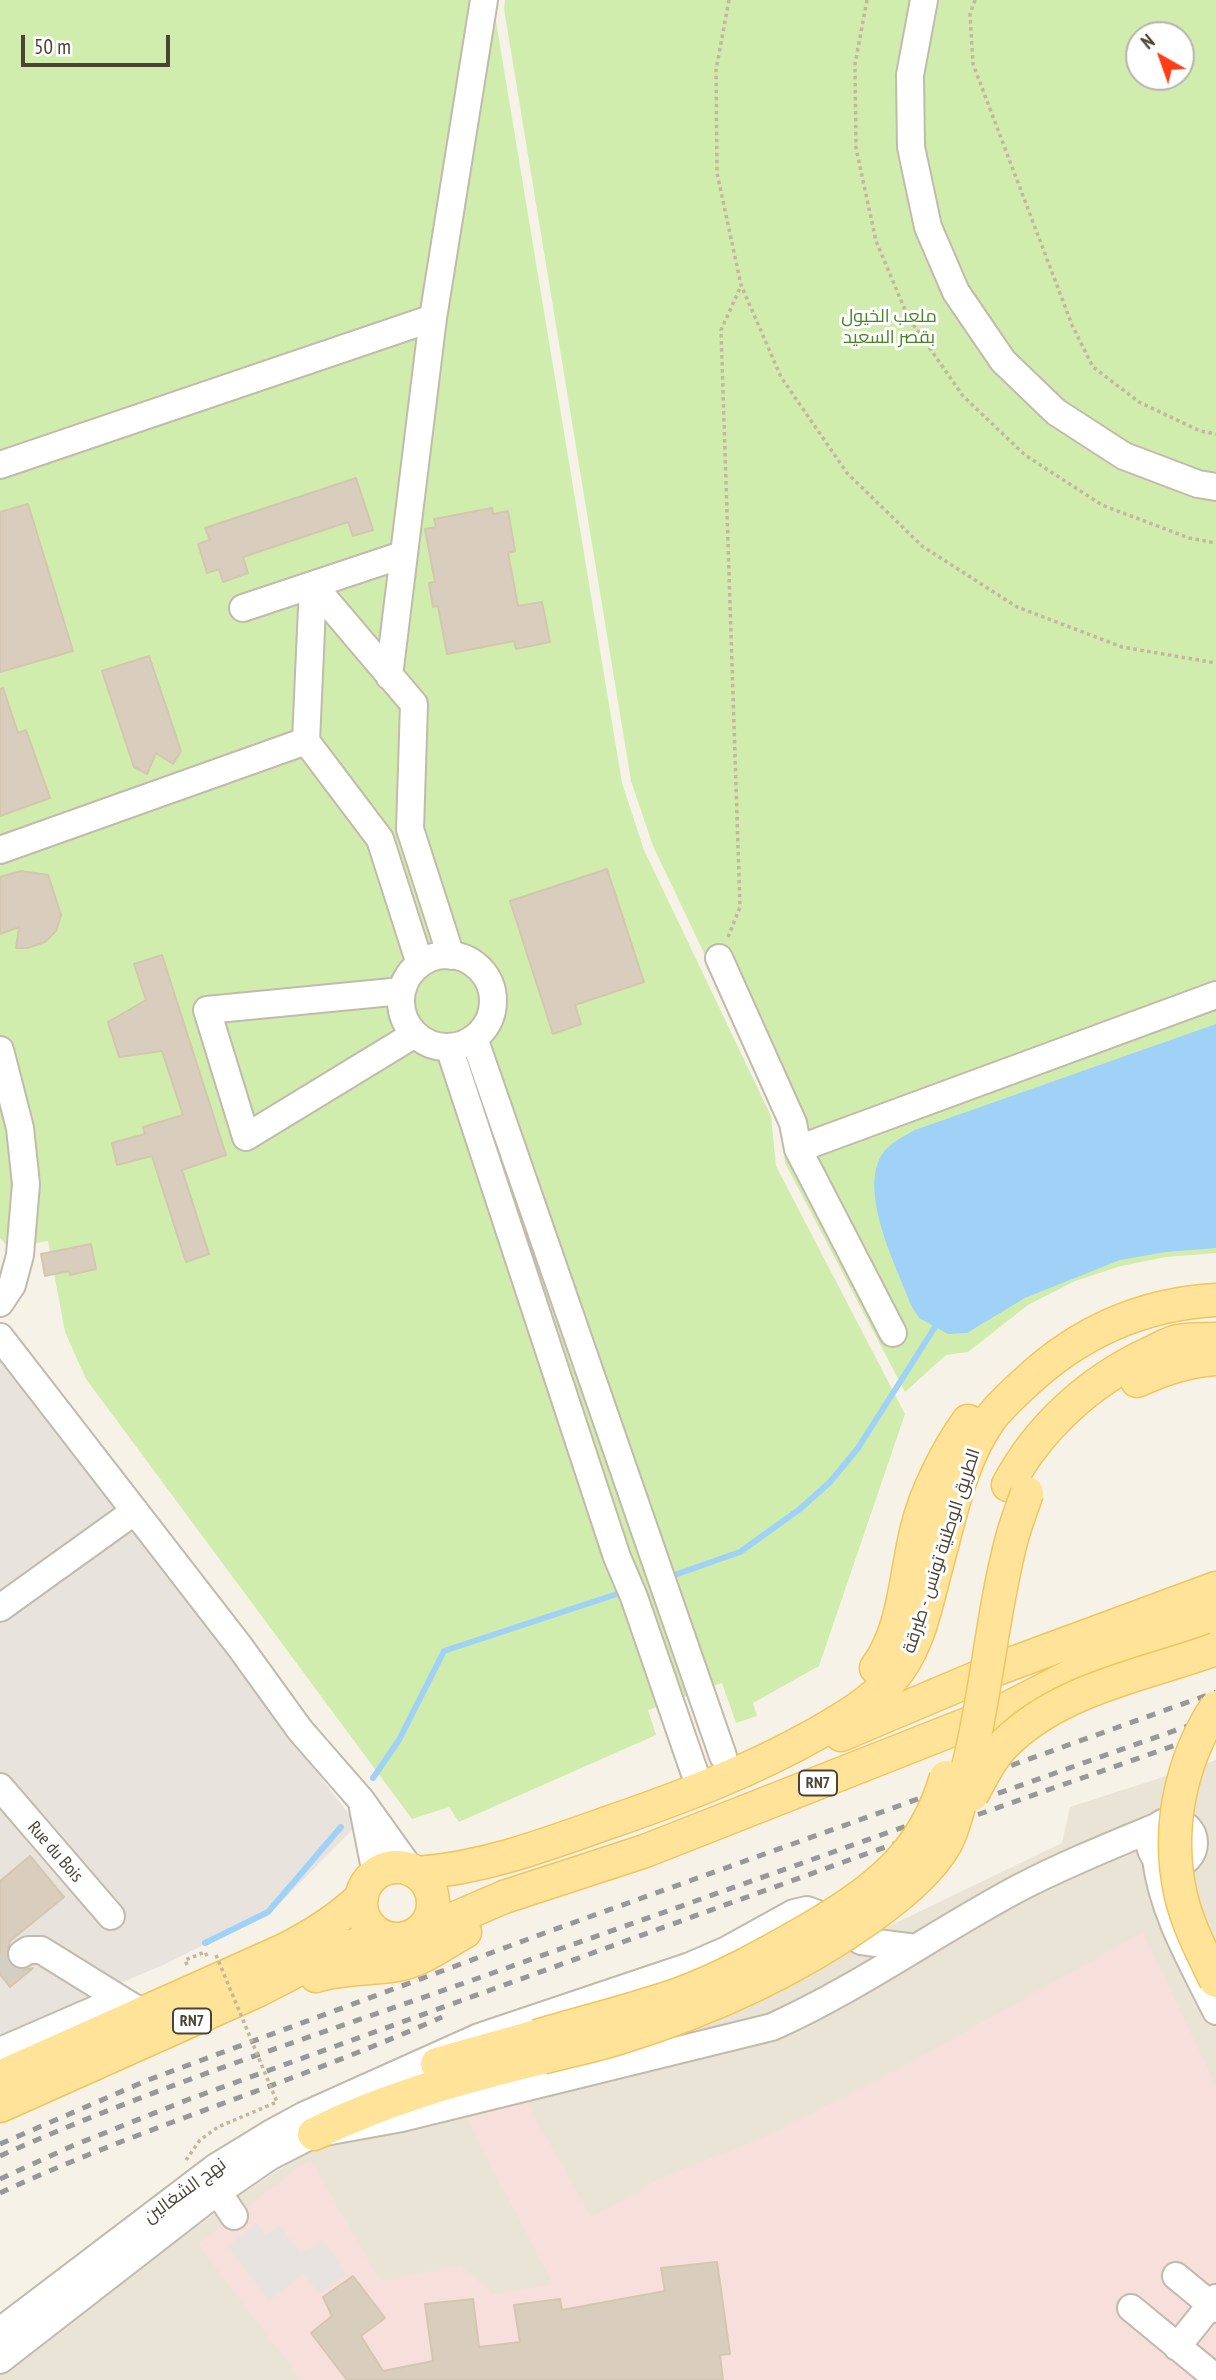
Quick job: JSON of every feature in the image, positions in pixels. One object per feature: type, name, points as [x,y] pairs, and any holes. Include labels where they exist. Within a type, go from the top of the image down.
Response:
[{"type":"main road","name":"الطريق الوطنية تونس - طبرقة","points":[[414,1871],[449,1870],[496,1860],[664,1804],[767,1761],[863,1704],[891,1680],[905,1661],[918,1634],[954,1504],[970,1457],[988,1423],[1010,1397],[1041,1367],[1066,1348],[1102,1328],[1145,1312],[1187,1301],[1216,1300]]},
{"type":"main road","points":[[946,1843],[970,1758],[1012,1536],[1018,1489],[1034,1444],[1056,1419],[1084,1394],[1125,1365],[1176,1341],[1216,1329]]},
{"type":"main road","points":[[1176,1341],[1216,1339]]},
{"type":"main road","points":[[314,2134],[401,2096],[539,2047],[723,1976],[770,1952],[854,1902],[885,1877],[907,1853],[934,1809],[954,1748],[982,1576],[994,1523],[1018,1489],[1073,1431],[1129,1385],[1194,1360],[1216,1359]]},
{"type":"main road","points":[[664,1804],[694,1771],[824,1708],[852,1691],[872,1673],[884,1658],[893,1639],[918,1524],[939,1471],[954,1443],[980,1405],[1003,1387],[1041,1367]]},
{"type":"main road","points":[[767,1761],[822,1743],[996,1669],[1216,1588]]},
{"type":"main road","points":[[1119,1651],[1216,1607]]},
{"type":"main road","name":"RN7","points":[[0,2106],[257,1991],[347,1947],[385,1937],[404,1939],[504,1897],[645,1851],[1008,1708],[1119,1651],[1216,1620]]},
{"type":"main road","points":[[388,2079],[485,2049],[539,2047],[618,2038],[720,2001],[769,1978],[855,1928],[899,1897],[946,1843],[994,1757],[1010,1739],[1035,1719],[1055,1707],[1096,1690],[1216,1649]]},
{"type":"main road","points":[[1216,1707],[1203,1727],[1182,1780],[1175,1850],[1182,1899],[1216,1981]]},
{"type":"main road","name":"RN7","points":[[2,2059],[321,1932],[340,1918],[388,1868],[414,1871]]},
{"type":"main road","points":[[414,1871],[433,1894],[433,1909],[426,1926],[416,1935]]},
{"type":"main road","name":"RN7","points":[[257,1991],[288,1985],[320,1974],[351,1968],[397,1965],[420,1958],[559,1880]]},
{"type":"main road","points":[[369,1885],[364,1919],[376,1933],[385,1937]]},
{"type":"street","points":[[389,676],[433,318],[484,0]]},
{"type":"street","points":[[924,0],[910,75],[911,148],[928,227],[956,292],[1003,361],[1056,412],[1124,456],[1198,484],[1216,487]]},
{"type":"street","points":[[0,465],[433,318]]},
{"type":"street","points":[[243,608],[402,555]]},
{"type":"street","points":[[313,585],[414,704],[410,829],[451,956]]},
{"type":"street","points":[[313,585],[306,741],[380,839],[420,964]]},
{"type":"street","points":[[0,850],[306,741]]},
{"type":"street","points":[[380,839],[410,829]]},
{"type":"street","points":[[451,956],[464,958],[476,965],[487,977],[493,994],[492,1013],[486,1026],[474,1038],[461,1045],[449,1047],[431,1044],[415,1034],[405,1020],[401,1005],[402,991],[409,976],[420,964],[433,957],[451,956]]},
{"type":"street","points":[[719,958],[793,1123],[798,1149],[892,1333]]},
{"type":"street","points":[[402,991],[207,1010],[246,1137],[415,1034]]},
{"type":"street","points":[[798,1149],[1216,995]]},
{"type":"street","points":[[474,1038],[723,1756]]},
{"type":"street","points":[[449,1047],[617,1557],[634,1597],[694,1771]]},
{"type":"street","points":[[0,1050],[20,1128],[26,1184],[20,1255],[12,1285],[0,1303]]},
{"type":"street","points":[[0,1337],[300,1730],[361,1800],[414,1871]]},
{"type":"street","points":[[0,1608],[135,1511]]},
{"type":"street","name":"Rue du Bois","points":[[0,1787],[111,1916]]},
{"type":"street","points":[[361,1800],[369,1885]]},
{"type":"street","points":[[0,2360],[218,2192],[269,2157],[314,2134],[402,2118],[731,2039],[782,2023],[861,1981],[1019,1888],[1098,1851],[1156,1827],[1150,1840],[1186,1851]]},
{"type":"street","points":[[1098,1851],[1186,1851]]},
{"type":"street","points":[[1186,1851],[1185,1887],[1200,1934],[1216,1963]]},
{"type":"street","points":[[1186,1851],[1161,1891],[1216,2011]]},
{"type":"street","name":"نهج الشغالين","points":[[0,2331],[242,2150],[305,2115],[435,2055],[479,2037],[690,1966],[727,1950],[794,1913],[807,1910],[815,1913],[861,1941]]},
{"type":"street","points":[[861,1981],[861,1941],[915,1948]]},
{"type":"street","points":[[22,1954],[28,1950],[41,1950],[132,2006]]},
{"type":"street","points":[[218,2192],[234,2216]]},
{"type":"street","points":[[1176,2276],[1214,2304],[1177,2347]]},
{"type":"street","points":[[1131,2308],[1216,2378]]},
{"type":"path","points":[[729,0],[716,70],[717,173],[741,285],[781,377],[847,473],[922,546],[1017,607],[1122,647],[1216,663]]},
{"type":"path","points":[[975,0],[970,14],[973,64],[1072,325],[1093,367],[1139,402],[1200,431],[1216,433]]},
{"type":"path","points":[[719,958],[740,908],[721,330],[741,285]]},
{"type":"path","points":[[216,1955],[277,2102],[218,2127]]},
{"type":"shaded area","points":[[0,1356],[357,1825],[271,1912],[165,1964],[0,2035]]},
{"type":"shaded area","points":[[1216,1760],[1216,2380],[0,2380],[0,2374],[232,2200],[302,2155],[395,2112],[875,1933],[1062,1843],[1070,1807]]},
{"type":"shaded area","points":[[1143,1932],[1216,2086],[1216,2380],[301,2380],[198,2244],[310,2159],[380,2281],[460,2265],[493,2294],[553,2284],[466,2118],[526,2101],[591,2217],[665,2176],[755,2141],[900,2068]]},
{"type":"shaded area","points":[[256,2222],[266,2235],[279,2225],[301,2253],[323,2240],[346,2274],[320,2294],[303,2274],[269,2301],[228,2247]]},
{"type":"green space","points":[[0,0],[496,0],[494,9],[622,783],[644,850],[771,1116],[776,1166],[905,1414],[819,1666],[753,1703],[757,1716],[736,1723],[722,1683],[648,1710],[656,1735],[459,1822],[449,1807],[412,1819],[86,1379],[65,1332],[48,1241],[9,1248],[0,1238]]},
{"type":"green space","name":"ملعب الخيول بقصر السعيد","points":[[505,0],[1216,0],[1216,1253],[1166,1257],[1121,1266],[1075,1281],[1028,1305],[968,1352],[946,1355],[905,1392],[785,1163],[780,1113],[653,846],[631,781],[504,9]]},
{"type":"water","points":[[1216,1024],[1216,1248],[1166,1252],[1120,1260],[1025,1298],[967,1333],[948,1334],[919,1318],[890,1252],[877,1211],[875,1172],[881,1156],[888,1148],[915,1130]]},
{"type":"building","points":[[356,478],[373,530],[353,536],[348,522],[243,557],[248,573],[223,582],[219,569],[207,573],[198,544],[210,540],[205,528]]},
{"type":"building","points":[[28,504],[73,651],[0,672],[0,512]]},
{"type":"building","points":[[492,508],[493,514],[508,511],[515,551],[508,553],[518,606],[542,602],[550,642],[516,649],[514,641],[447,654],[438,606],[433,607],[429,583],[435,582],[425,529],[436,527],[434,519]]},
{"type":"building","points":[[149,656],[181,751],[173,764],[156,753],[147,774],[134,767],[102,671]]},
{"type":"building","points":[[3,688],[18,733],[26,730],[50,798],[0,816],[0,689]]},
{"type":"building","points":[[607,869],[644,982],[575,1005],[581,1024],[553,1034],[510,901]]},
{"type":"building","points":[[21,871],[48,875],[61,915],[56,931],[45,942],[27,948],[16,948],[19,927],[0,934],[0,877]]},
{"type":"building","points":[[162,955],[226,1155],[182,1170],[209,1254],[186,1262],[152,1156],[117,1165],[112,1143],[145,1134],[143,1127],[183,1115],[162,1051],[119,1057],[108,1022],[146,1000],[134,964]]},
{"type":"building","points":[[91,1244],[96,1269],[70,1275],[69,1271],[45,1276],[41,1254]]},
{"type":"building","points":[[30,1856],[64,1897],[10,1941],[6,1954],[9,1963],[22,1970],[33,1968],[10,1987],[0,1974],[0,1881]]},
{"type":"building","points":[[717,2262],[730,2354],[720,2355],[723,2380],[347,2380],[311,2333],[332,2316],[323,2297],[353,2276],[385,2318],[361,2336],[383,2371],[433,2361],[425,2304],[473,2299],[479,2347],[520,2342],[514,2305],[560,2299],[562,2310],[665,2291],[661,2268]]},
{"type":"waterway","points":[[666,1578],[740,1552],[800,1509],[830,1482],[858,1448],[935,1327]]},
{"type":"waterway","points":[[373,1778],[399,1740],[444,1651],[626,1591]]},
{"type":"waterway","points":[[205,1943],[268,1912],[341,1827]]},
{"type":"tunnel","points":[[0,1971],[22,1954]]},
{"type":"railway","points":[[0,2144],[148,2080],[550,1931],[1216,1692]]},
{"type":"railway","points":[[0,2156],[120,2106],[242,2061],[1216,1716]]},
{"type":"railway","points":[[0,2179],[72,2146],[187,2100],[874,1851],[1216,1731]]},
{"type":"railway","points":[[0,2193],[109,2146],[332,2062],[442,2017]]}]
